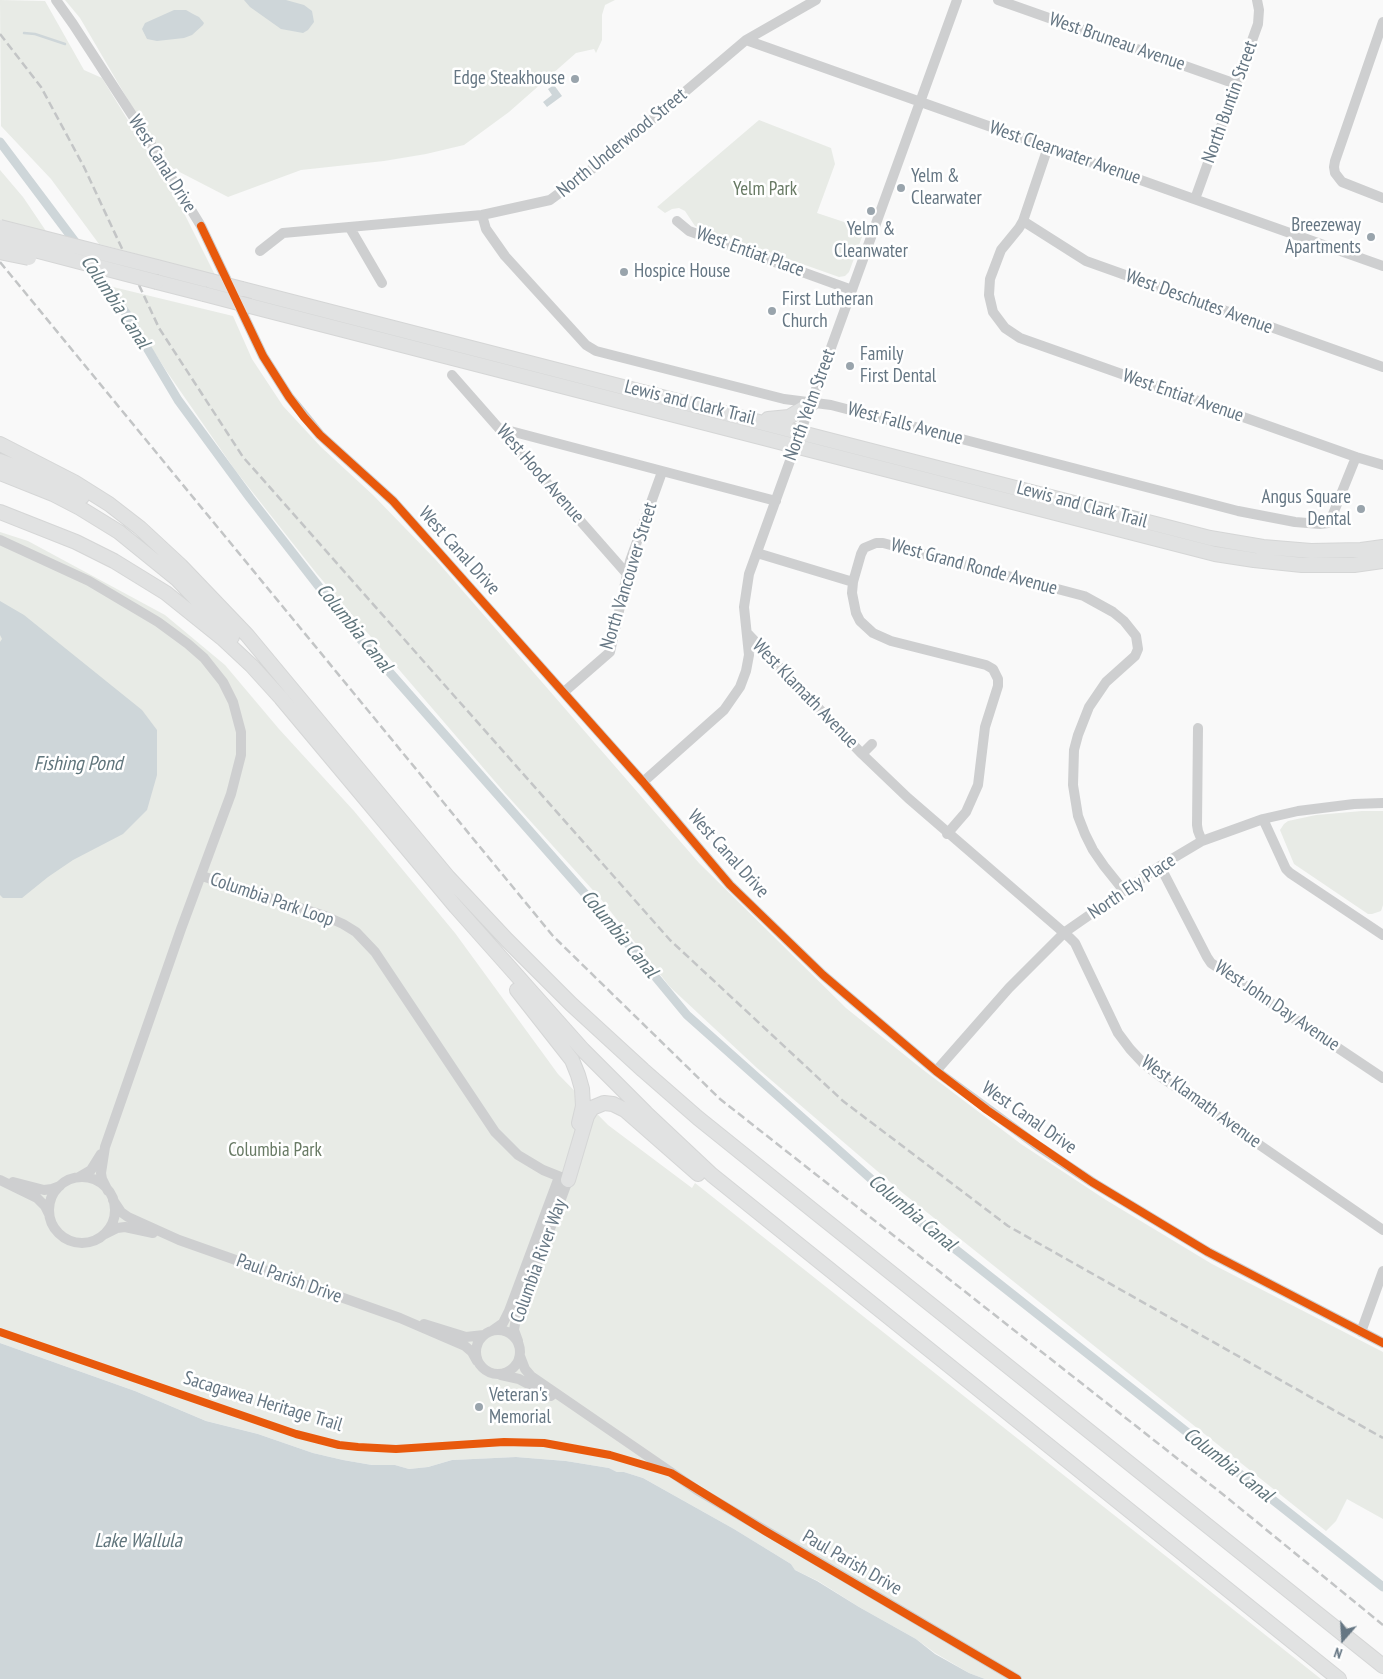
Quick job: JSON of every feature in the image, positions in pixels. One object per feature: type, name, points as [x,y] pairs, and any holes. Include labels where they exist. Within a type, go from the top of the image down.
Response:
[{"type":"highway","name":"Lewis and Clark Trail","points":[[0,227],[1225,541],[1263,547],[1328,552],[1383,547]]},
{"type":"highway","name":"Lewis and Clark Trail","points":[[0,242],[1228,556],[1302,565],[1354,565],[1383,561]]},
{"type":"highway","points":[[0,252],[105,276],[157,282]]},
{"type":"highway","points":[[754,420],[785,418],[812,402]]},
{"type":"highway","points":[[0,444],[74,482],[121,513],[175,560],[228,614],[274,666],[448,877],[532,966],[610,1041],[750,1160],[1383,1666]]},
{"type":"highway","points":[[0,462],[58,484],[113,516],[153,545],[228,614]]},
{"type":"highway","points":[[0,473],[36,487],[80,508],[136,544],[177,579],[243,649],[281,698],[456,907],[583,1050],[712,1175],[1338,1679]]},
{"type":"highway","points":[[0,512],[88,547],[121,564],[152,584],[222,638],[252,666],[281,698]]},
{"type":"highway","points":[[456,907],[504,973],[572,1060],[578,1075],[583,1097],[581,1113],[563,1179]]},
{"type":"highway","points":[[563,1179],[589,1112],[596,1106],[604,1103],[618,1106],[738,1207],[806,1261],[890,1318]]},
{"type":"street","name":"West Canal Drive","points":[[56,0],[144,133],[201,226],[263,356],[289,397],[320,435],[392,501],[564,692],[730,885],[823,975],[936,1071],[994,1115],[1092,1182],[1208,1252],[1383,1343]]},
{"type":"street","name":"North Underwood Street","points":[[260,252],[283,233],[482,214],[550,200],[608,157],[746,40],[816,0]]},
{"type":"street","name":"North Yelm Street","points":[[643,782],[724,710],[736,695],[744,678],[749,645],[745,616],[745,594],[749,574],[957,0]]},
{"type":"street","name":"West Bruneau Avenue","points":[[998,0],[1236,84]]},
{"type":"street","name":"North Buntin Street","points":[[1195,199],[1258,24],[1260,15],[1258,2]]},
{"type":"street","points":[[1383,22],[1335,161],[1335,173],[1342,182],[1383,198]]},
{"type":"street","name":"West Clearwater Avenue","points":[[746,40],[1383,266]]},
{"type":"street","points":[[1023,221],[1048,147]]},
{"type":"street","name":"West Falls Avenue","points":[[482,214],[486,229],[505,256],[586,345],[596,351],[776,398],[831,404],[1252,514],[1310,524],[1323,524],[1330,521],[1336,512],[1356,457]]},
{"type":"street","name":"West Entiat Place","points":[[677,221],[690,231],[852,290]]},
{"type":"street","name":"West Entiat Avenue","points":[[1023,221],[1001,250],[990,279],[989,296],[993,312],[1005,328],[1020,338],[1383,465]]},
{"type":"street","name":"West Deschutes Avenue","points":[[1023,221],[1086,261],[1383,367]]},
{"type":"street","points":[[350,228],[382,283]]},
{"type":"street","name":"West Hood Avenue","points":[[452,375],[627,574]]},
{"type":"street","points":[[499,428],[776,501]]},
{"type":"street","name":"North Vancouver Street","points":[[564,692],[610,652],[630,561],[662,472]]},
{"type":"street","points":[[0,540],[83,578],[168,629],[204,658],[223,682],[240,722],[242,748],[235,782],[202,876]]},
{"type":"street","name":"West Grand Ronde Avenue","points":[[853,582],[864,548],[876,543],[883,543],[1084,596],[1113,612],[1124,621],[1136,636],[1138,646],[1135,656],[1106,682],[1088,708],[1078,735],[1073,769],[1075,801],[1085,834],[1093,850],[1124,891]]},
{"type":"street","points":[[757,553],[853,582],[852,593],[856,613],[860,621],[873,633],[891,641],[993,669],[998,686],[986,727],[978,785],[966,812],[947,834]]},
{"type":"street","name":"West Klamath Avenue","points":[[748,634],[862,754],[908,798],[947,834],[1065,932],[1075,943],[1118,1033],[1144,1064],[1383,1230]]},
{"type":"street","points":[[1198,728],[1197,825],[1202,841]]},
{"type":"street","name":"West Klamath Avenue","points":[[862,754],[872,744]]},
{"type":"street","name":"North Ely Place","points":[[936,1071],[1009,988],[1065,932],[1160,866],[1202,841],[1264,819],[1298,811],[1354,804],[1383,803]]},
{"type":"street","points":[[1264,819],[1286,869],[1290,873],[1383,934]]},
{"type":"street","name":"West John Day Avenue","points":[[1160,866],[1206,957],[1211,963],[1383,1078]]},
{"type":"street","name":"Columbia Park Loop","points":[[111,1195],[101,1172],[105,1147],[179,934],[202,876],[326,916],[356,932],[375,952],[495,1132],[518,1155],[563,1179]]},
{"type":"street","name":"Columbia Park Loop","points":[[75,1178],[91,1170],[105,1147]]},
{"type":"street","points":[[75,1178],[91,1179],[101,1183],[111,1195],[114,1216],[111,1226],[104,1234],[90,1242],[73,1242],[58,1232],[45,1206],[37,1198],[0,1180],[44,1190],[52,1189],[75,1178]]},
{"type":"street","name":"Columbia River Way","points":[[488,1333],[503,1322],[509,1311],[563,1179]]},
{"type":"street","name":"Columbia River Way","points":[[518,1341],[515,1333],[515,1324],[563,1179]]},
{"type":"street","points":[[50,1217],[51,1200],[60,1185]]},
{"type":"street","name":"Paul Parish Drive","points":[[111,1195],[119,1210],[125,1216],[179,1240],[400,1318],[462,1336],[488,1333]]},
{"type":"street","name":"Paul Parish Drive","points":[[104,1234],[113,1229],[125,1227],[179,1240]]},
{"type":"street","points":[[1361,1332],[1383,1271]]},
{"type":"street","name":"Paul Parish Drive","points":[[400,1318],[437,1336],[465,1346],[472,1352],[477,1361]]},
{"type":"street","points":[[507,1332],[518,1341],[521,1351],[520,1356],[511,1371],[500,1375],[486,1371],[477,1361],[476,1347],[488,1333],[507,1332]]},
{"type":"street","name":"Paul Parish Drive","points":[[520,1356],[524,1369],[529,1374],[704,1494],[1017,1679]]},
{"type":"street","name":"Paul Parish Drive","points":[[500,1375],[519,1379],[579,1410]]},
{"type":"green space","points":[[0,0],[45,1],[84,70],[102,78],[180,205],[215,275],[99,244],[51,179],[1,126]]},
{"type":"green space","points":[[65,0],[615,0],[605,5],[602,15],[602,40],[596,53],[594,49],[576,53],[509,112],[464,145],[384,161],[301,170],[228,197],[166,165],[80,18]]},
{"type":"green space","name":"Yelm Park","points":[[759,120],[831,148],[835,164],[817,213],[865,229],[849,272],[845,276],[839,277],[695,226],[685,211],[679,208],[665,213],[657,207]]},
{"type":"green space","points":[[0,170],[23,197],[46,231],[0,220]]},
{"type":"green space","points":[[113,287],[233,316],[252,359],[283,406],[321,447],[373,495],[436,560],[699,863],[846,1008],[922,1069],[1021,1144],[1106,1200],[1212,1264],[1383,1352],[1383,1519],[1347,1499],[1336,1521],[1326,1531],[904,1194],[757,1068],[670,987],[600,898],[504,792],[317,574],[235,470],[165,369]]},
{"type":"green space","name":"Columbia Park","points":[[0,532],[28,541],[165,615],[225,665],[279,729],[354,811],[455,933],[558,1074],[608,1125],[692,1188],[695,1183],[1321,1679],[985,1679],[969,1673],[935,1653],[916,1639],[818,1581],[795,1570],[791,1564],[734,1529],[643,1478],[624,1472],[617,1472],[609,1468],[566,1461],[516,1457],[452,1460],[428,1467],[409,1469],[395,1465],[372,1465],[343,1460],[313,1453],[258,1434],[206,1421],[135,1391],[0,1343]]},
{"type":"green space","points":[[1383,811],[1383,905],[1381,911],[1372,914],[1368,914],[1294,864],[1280,830],[1288,821],[1316,815]]},
{"type":"water","points":[[244,0],[286,0],[304,5],[312,11],[314,22],[303,33],[281,29],[250,7]]},
{"type":"water","points":[[174,10],[186,10],[199,17],[204,23],[192,35],[184,38],[157,41],[147,39],[142,29],[145,23]]},
{"type":"water","points":[[554,85],[562,96],[547,107],[543,102],[552,95],[548,89]]},
{"type":"water","name":"Fishing Pond","points":[[0,601],[24,615],[142,710],[157,730],[157,775],[147,810],[123,834],[73,860],[22,898],[3,898],[0,895],[0,642],[2,639],[0,635]]},
{"type":"water","name":"Lake Wallula","points":[[0,1343],[135,1391],[206,1421],[258,1434],[313,1453],[343,1460],[372,1465],[395,1465],[409,1469],[428,1467],[452,1460],[516,1457],[566,1461],[609,1468],[617,1472],[624,1472],[643,1478],[734,1529],[791,1564],[795,1570],[916,1639],[935,1654],[969,1673],[985,1679],[0,1679]]},
{"type":"waterway","points":[[24,33],[35,34],[65,44]]},
{"type":"waterway","name":"Columbia Canal","points":[[0,142],[79,247]]},
{"type":"waterway","name":"Columbia Canal","points":[[92,266],[128,316],[178,400],[250,498],[355,633],[610,922],[687,1015],[907,1211],[1383,1587]]},
{"type":"railway","points":[[0,34],[41,87],[84,167],[159,328],[243,457],[670,940],[843,1101],[1008,1226],[1383,1438]]},
{"type":"railway","points":[[0,262],[553,936],[720,1099],[1225,1496],[1383,1625]]},
{"type":"cycle path","points":[[201,226],[263,356],[304,417],[320,435],[393,501],[643,782],[730,885],[823,975],[936,1071],[987,1110],[1092,1182],[1208,1252],[1383,1343]]},
{"type":"cycle path","name":"Sacagawea Heritage Trail","points":[[0,1332],[296,1434],[339,1445],[396,1449],[504,1442],[544,1443],[610,1455],[671,1473],[765,1531],[1017,1679]]},
{"type":"place","name":"Edge Steakhouse","points":[[575,79]]},
{"type":"place","name":"Yelm & Clearwater","points":[[901,188]]},
{"type":"place","name":"Yelm & Cleanwater","points":[[871,211]]},
{"type":"place","name":"Breezeway Apartments","points":[[1371,237]]},
{"type":"place","name":"Hospice House","points":[[624,272]]},
{"type":"place","name":"First Lutheran Church","points":[[772,311]]},
{"type":"place","name":"Family First Dental","points":[[850,366]]},
{"type":"place","name":"Angus Square Dental","points":[[1361,509]]},
{"type":"place","name":"Veteran's Memorial","points":[[479,1407]]}]
